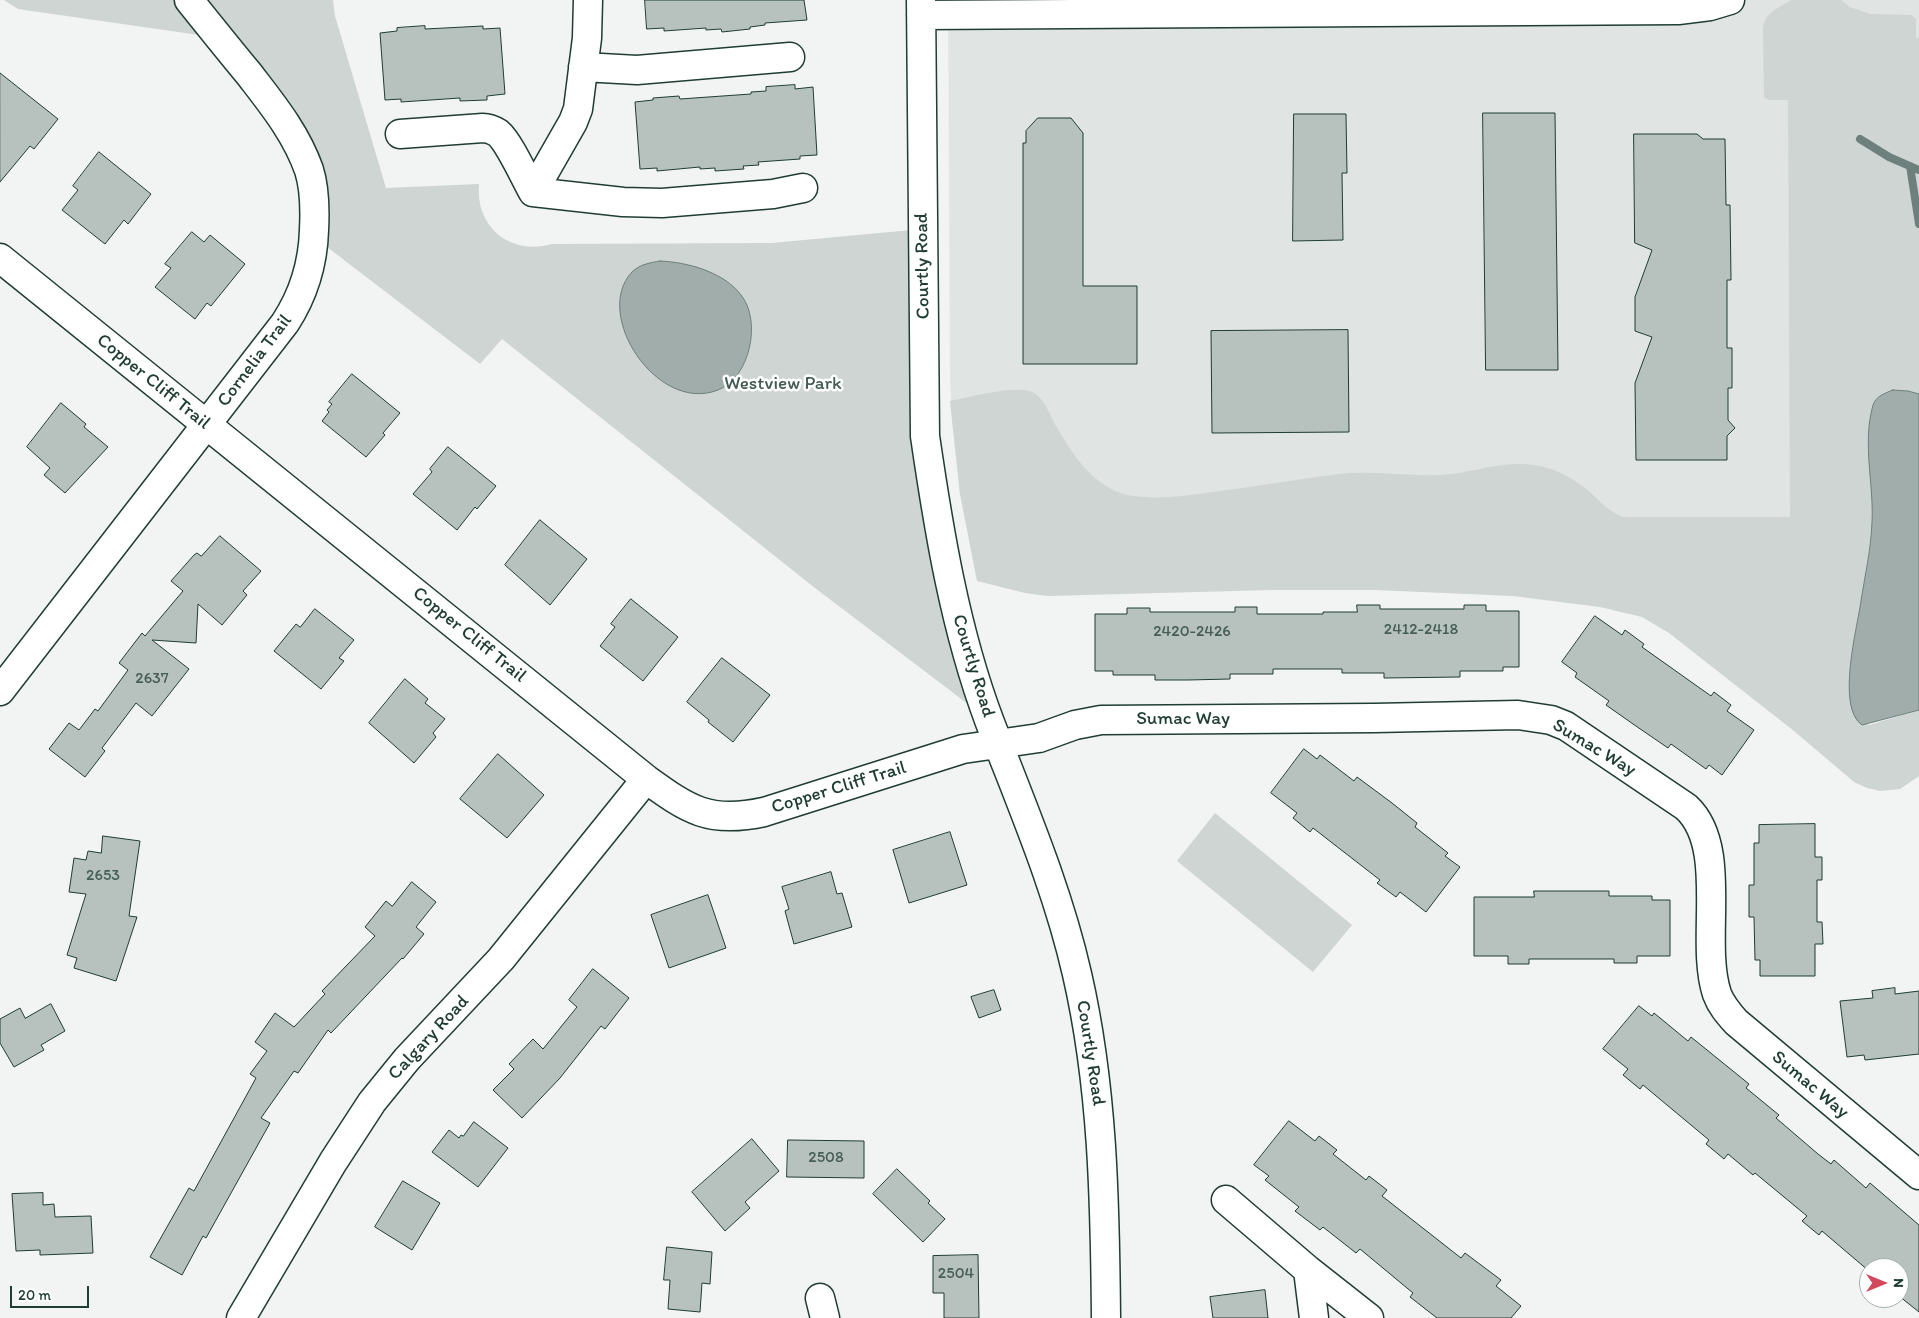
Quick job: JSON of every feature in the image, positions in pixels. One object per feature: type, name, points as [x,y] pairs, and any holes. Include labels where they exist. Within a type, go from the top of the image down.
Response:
[{"type":"street","name":"Cornelia Trail","points":[[0,691],[274,337],[297,303],[309,273],[314,237],[315,211],[310,172],[297,141],[280,114],[189,0]]},
{"type":"street","points":[[533,192],[576,114],[588,28],[588,0]]},
{"type":"street","points":[[921,7],[1678,10],[1710,6],[1730,0]]},
{"type":"street","name":"Courtly Road","points":[[921,7],[925,436],[934,501],[949,581],[966,648],[989,720],[1042,855],[1059,907],[1077,973],[1088,1028],[1103,1158],[1106,1318]]},
{"type":"street","points":[[583,67],[608,70],[643,70],[790,57]]},
{"type":"street","points":[[400,134],[483,128],[492,130],[498,133],[506,144],[533,192]]},
{"type":"street","points":[[533,192],[623,202],[662,203],[773,194],[803,188]]},
{"type":"street","name":"Copper Cliff Trail","points":[[0,258],[646,779],[690,808],[717,816],[734,817],[777,808],[963,749],[999,744]]},
{"type":"street","name":"Sumac Way","points":[[999,744],[1039,738],[1074,725],[1101,720],[1518,715],[1551,720],[1566,726],[1686,807],[1695,815],[1701,825],[1706,838],[1708,853],[1713,981],[1723,1008],[1736,1022],[1919,1175]]},
{"type":"street","name":"Calgary Road","points":[[241,1318],[333,1162],[372,1102],[407,1059],[501,959],[646,779]]},
{"type":"street","points":[[1226,1200],[1308,1270],[1369,1318]]},
{"type":"street","points":[[1308,1270],[1314,1318]]},
{"type":"shaded area","points":[[948,0],[1919,0],[1919,539],[960,494],[952,421],[950,378]]},
{"type":"shaded area","points":[[660,261],[693,266],[715,274],[734,287],[747,306],[751,319],[751,333],[745,362],[729,384],[718,390],[695,394],[673,388],[653,374],[637,356],[626,334],[620,312],[622,290],[635,269],[645,264]]},
{"type":"shaded area","points":[[1893,390],[1919,394],[1919,710],[1862,725],[1854,716],[1850,702],[1849,685],[1850,667],[1868,562],[1871,532],[1872,508],[1868,434],[1874,402],[1881,395]]},
{"type":"green space","name":"Westview Park","points":[[4,0],[333,0],[335,16],[386,188],[479,184],[479,199],[489,225],[498,235],[509,242],[522,246],[537,247],[552,244],[772,243],[922,229],[923,367],[989,720],[815,588],[502,339],[480,364],[314,237],[309,172],[220,38],[18,9]]},
{"type":"green space","points":[[1792,0],[1841,0],[1850,7],[1870,14],[1911,15],[1916,19],[1916,38],[1919,38],[1919,394],[1901,390],[1883,393],[1874,402],[1871,411],[1869,434],[1872,497],[1871,537],[1851,658],[1850,687],[1854,715],[1869,725],[1919,710],[1919,776],[1900,789],[1880,791],[1854,782],[1794,731],[1669,633],[1642,617],[1600,607],[1513,596],[1375,590],[1272,590],[1048,596],[1025,593],[977,581],[960,494],[950,401],[1011,390],[1029,391],[1039,396],[1070,449],[1088,471],[1109,488],[1134,496],[1166,497],[1188,495],[1339,474],[1438,475],[1503,465],[1524,464],[1542,466],[1565,475],[1585,488],[1610,510],[1624,517],[1790,517],[1788,100],[1769,100],[1764,97],[1763,28],[1764,22],[1770,14]]},
{"type":"green space","points":[[1215,813],[1352,925],[1313,972],[1177,861]]},
{"type":"building","points":[[645,0],[804,0],[807,20],[765,23],[765,25],[750,27],[750,29],[722,32],[721,29],[706,30],[706,28],[664,31],[664,28],[647,29]]},
{"type":"building","points":[[425,26],[425,29],[483,26],[483,29],[500,28],[505,94],[487,96],[487,100],[460,101],[460,98],[401,102],[401,99],[385,100],[380,33],[397,31],[397,28]]},
{"type":"building","points":[[0,73],[58,119],[34,149],[30,146],[0,182]]},
{"type":"building","points":[[795,85],[795,89],[813,87],[817,155],[800,156],[800,159],[758,162],[759,165],[743,166],[744,169],[715,171],[715,168],[700,169],[700,167],[657,171],[657,168],[640,169],[635,102],[653,100],[653,98],[679,96],[680,99],[751,94],[751,92],[766,91],[766,87]]},
{"type":"building","points":[[1483,113],[1555,113],[1558,370],[1486,370]]},
{"type":"building","points":[[1294,114],[1346,114],[1347,173],[1342,173],[1343,240],[1293,241]]},
{"type":"building","points":[[1038,118],[1071,118],[1083,133],[1083,286],[1137,286],[1137,364],[1023,364],[1023,143],[1026,143],[1026,131]]},
{"type":"building","points":[[1634,134],[1697,134],[1703,139],[1725,139],[1726,205],[1730,205],[1731,280],[1727,280],[1727,348],[1732,348],[1732,388],[1728,388],[1728,420],[1735,428],[1727,436],[1727,460],[1636,460],[1635,383],[1652,337],[1635,331],[1635,297],[1652,250],[1635,243]]},
{"type":"building","points":[[99,152],[151,194],[128,224],[124,220],[105,244],[62,210],[78,190],[73,186]]},
{"type":"building","points":[[192,232],[204,242],[210,235],[245,264],[211,306],[207,303],[195,319],[155,287],[171,268],[165,264]]},
{"type":"building","points":[[1348,330],[1349,432],[1212,433],[1211,331]]},
{"type":"building","points":[[352,374],[400,413],[383,433],[385,435],[366,457],[322,421],[332,404],[329,402]]},
{"type":"building","points":[[61,403],[86,424],[84,427],[108,447],[65,493],[44,475],[50,468],[27,447]]},
{"type":"building","points":[[448,447],[496,486],[477,509],[475,507],[457,530],[413,494],[432,472],[430,469]]},
{"type":"building","points":[[540,520],[587,559],[550,605],[505,565]]},
{"type":"building","points":[[220,536],[261,571],[243,591],[247,595],[222,625],[198,604],[196,643],[152,640],[189,669],[152,716],[136,703],[102,748],[105,751],[85,777],[49,749],[69,723],[79,730],[95,709],[98,711],[128,670],[119,663],[142,633],[145,636],[183,591],[171,581],[194,555],[197,553],[201,556]]},
{"type":"building","points":[[631,599],[678,637],[643,681],[600,646],[615,627],[611,624]]},
{"type":"building","points":[[1357,605],[1380,605],[1380,609],[1464,609],[1464,605],[1486,605],[1486,611],[1519,611],[1519,667],[1503,667],[1503,671],[1460,671],[1460,677],[1384,678],[1384,673],[1342,673],[1342,669],[1273,669],[1273,674],[1230,674],[1230,679],[1188,680],[1155,680],[1155,675],[1113,675],[1113,671],[1095,671],[1095,614],[1127,614],[1127,608],[1150,608],[1150,612],[1235,612],[1235,607],[1257,607],[1257,614],[1323,614],[1323,612],[1357,612]]},
{"type":"building","points":[[315,609],[354,640],[339,658],[344,661],[321,689],[274,651],[296,624],[300,627]]},
{"type":"building","points":[[1595,616],[1622,635],[1625,630],[1644,644],[1642,647],[1711,696],[1714,692],[1731,705],[1727,711],[1754,730],[1722,775],[1709,765],[1706,769],[1671,744],[1668,748],[1606,705],[1609,701],[1575,677],[1577,673],[1562,662]]},
{"type":"building","points":[[722,658],[770,695],[733,742],[687,702]]},
{"type":"building","points":[[405,679],[428,699],[425,703],[445,719],[433,733],[436,737],[414,763],[369,723]]},
{"type":"building","points":[[1304,749],[1317,759],[1320,755],[1354,781],[1357,777],[1392,803],[1417,823],[1415,827],[1448,853],[1445,856],[1460,867],[1426,912],[1400,892],[1396,897],[1377,883],[1380,880],[1313,828],[1310,832],[1293,818],[1297,813],[1271,793]]},
{"type":"building","points":[[498,754],[544,795],[507,838],[460,799]]},
{"type":"building","points":[[1815,824],[1815,857],[1822,857],[1822,880],[1817,880],[1817,922],[1822,922],[1823,944],[1815,944],[1815,976],[1760,976],[1760,960],[1755,960],[1754,917],[1749,917],[1749,885],[1754,885],[1754,843],[1759,843],[1759,825]]},
{"type":"building","points":[[950,832],[967,885],[909,903],[893,850]]},
{"type":"building","points":[[103,836],[140,841],[129,916],[137,917],[116,981],[74,968],[77,958],[67,955],[86,894],[69,892],[74,858],[86,860],[88,851],[101,853]]},
{"type":"building","points":[[831,872],[837,894],[842,893],[852,927],[794,944],[785,911],[789,909],[782,887]]},
{"type":"building","points":[[412,882],[436,902],[416,927],[424,934],[403,959],[331,1033],[328,1030],[298,1073],[294,1071],[261,1118],[270,1123],[206,1238],[203,1236],[182,1275],[150,1257],[189,1188],[194,1191],[256,1078],[250,1074],[267,1051],[255,1042],[275,1013],[294,1027],[325,994],[322,991],[375,936],[365,927],[386,901],[392,906]]},
{"type":"building","points":[[1534,891],[1609,891],[1609,896],[1652,896],[1652,900],[1670,900],[1670,956],[1637,956],[1637,963],[1614,963],[1614,959],[1529,959],[1529,964],[1508,964],[1508,956],[1474,956],[1474,897],[1534,897]]},
{"type":"building","points":[[708,895],[726,948],[669,968],[651,915]]},
{"type":"building","points":[[593,969],[629,998],[605,1029],[601,1026],[560,1078],[522,1118],[493,1090],[514,1069],[509,1064],[533,1039],[543,1049],[577,1007],[569,1000]]},
{"type":"building","points":[[1895,988],[1895,994],[1919,991],[1919,1054],[1865,1060],[1864,1055],[1847,1057],[1840,1001],[1873,998],[1872,991]]},
{"type":"building","points":[[994,990],[1001,1010],[979,1018],[971,997]]},
{"type":"building","points":[[51,1004],[65,1031],[41,1045],[44,1050],[14,1067],[0,1043],[0,1019],[20,1008],[25,1018]]},
{"type":"building","points":[[1639,1006],[1652,1016],[1654,1013],[1688,1041],[1691,1037],[1749,1084],[1746,1088],[1779,1115],[1776,1118],[1818,1154],[1831,1164],[1834,1160],[1866,1188],[1870,1183],[1919,1225],[1919,1312],[1909,1304],[1909,1258],[1859,1258],[1859,1262],[1822,1231],[1819,1235],[1802,1221],[1807,1216],[1755,1173],[1753,1175],[1728,1154],[1724,1159],[1706,1144],[1709,1140],[1643,1085],[1640,1089],[1623,1075],[1628,1069],[1603,1049]]},
{"type":"building","points":[[1289,1121],[1315,1141],[1319,1136],[1337,1150],[1333,1154],[1366,1180],[1369,1176],[1387,1190],[1382,1196],[1461,1258],[1465,1253],[1501,1280],[1496,1286],[1521,1306],[1511,1318],[1437,1318],[1410,1297],[1413,1293],[1360,1249],[1356,1253],[1323,1227],[1320,1230],[1295,1211],[1299,1207],[1265,1180],[1269,1176],[1254,1165]]},
{"type":"building","points":[[474,1122],[508,1148],[478,1187],[432,1152],[449,1130],[459,1138],[461,1135],[463,1136]]},
{"type":"building","points":[[752,1139],[779,1171],[745,1202],[750,1208],[725,1231],[692,1192]]},
{"type":"building","points":[[788,1140],[864,1141],[864,1178],[787,1177]]},
{"type":"building","points":[[897,1169],[930,1201],[928,1203],[945,1219],[923,1242],[873,1194]]},
{"type":"building","points":[[403,1181],[440,1203],[412,1250],[375,1227]]},
{"type":"building","points":[[43,1193],[43,1205],[54,1204],[55,1217],[91,1216],[93,1253],[40,1255],[40,1250],[16,1251],[12,1194]]},
{"type":"building","points":[[667,1247],[712,1252],[710,1284],[702,1283],[700,1312],[668,1309],[670,1280],[664,1280]]},
{"type":"building","points":[[978,1255],[979,1318],[944,1318],[944,1293],[933,1293],[933,1256]]},
{"type":"building","points":[[1265,1290],[1268,1318],[1213,1318],[1210,1297]]},
{"type":"waterway","points":[[1860,139],[1889,157],[1919,170]]},
{"type":"waterway","points":[[1910,166],[1919,224]]}]
